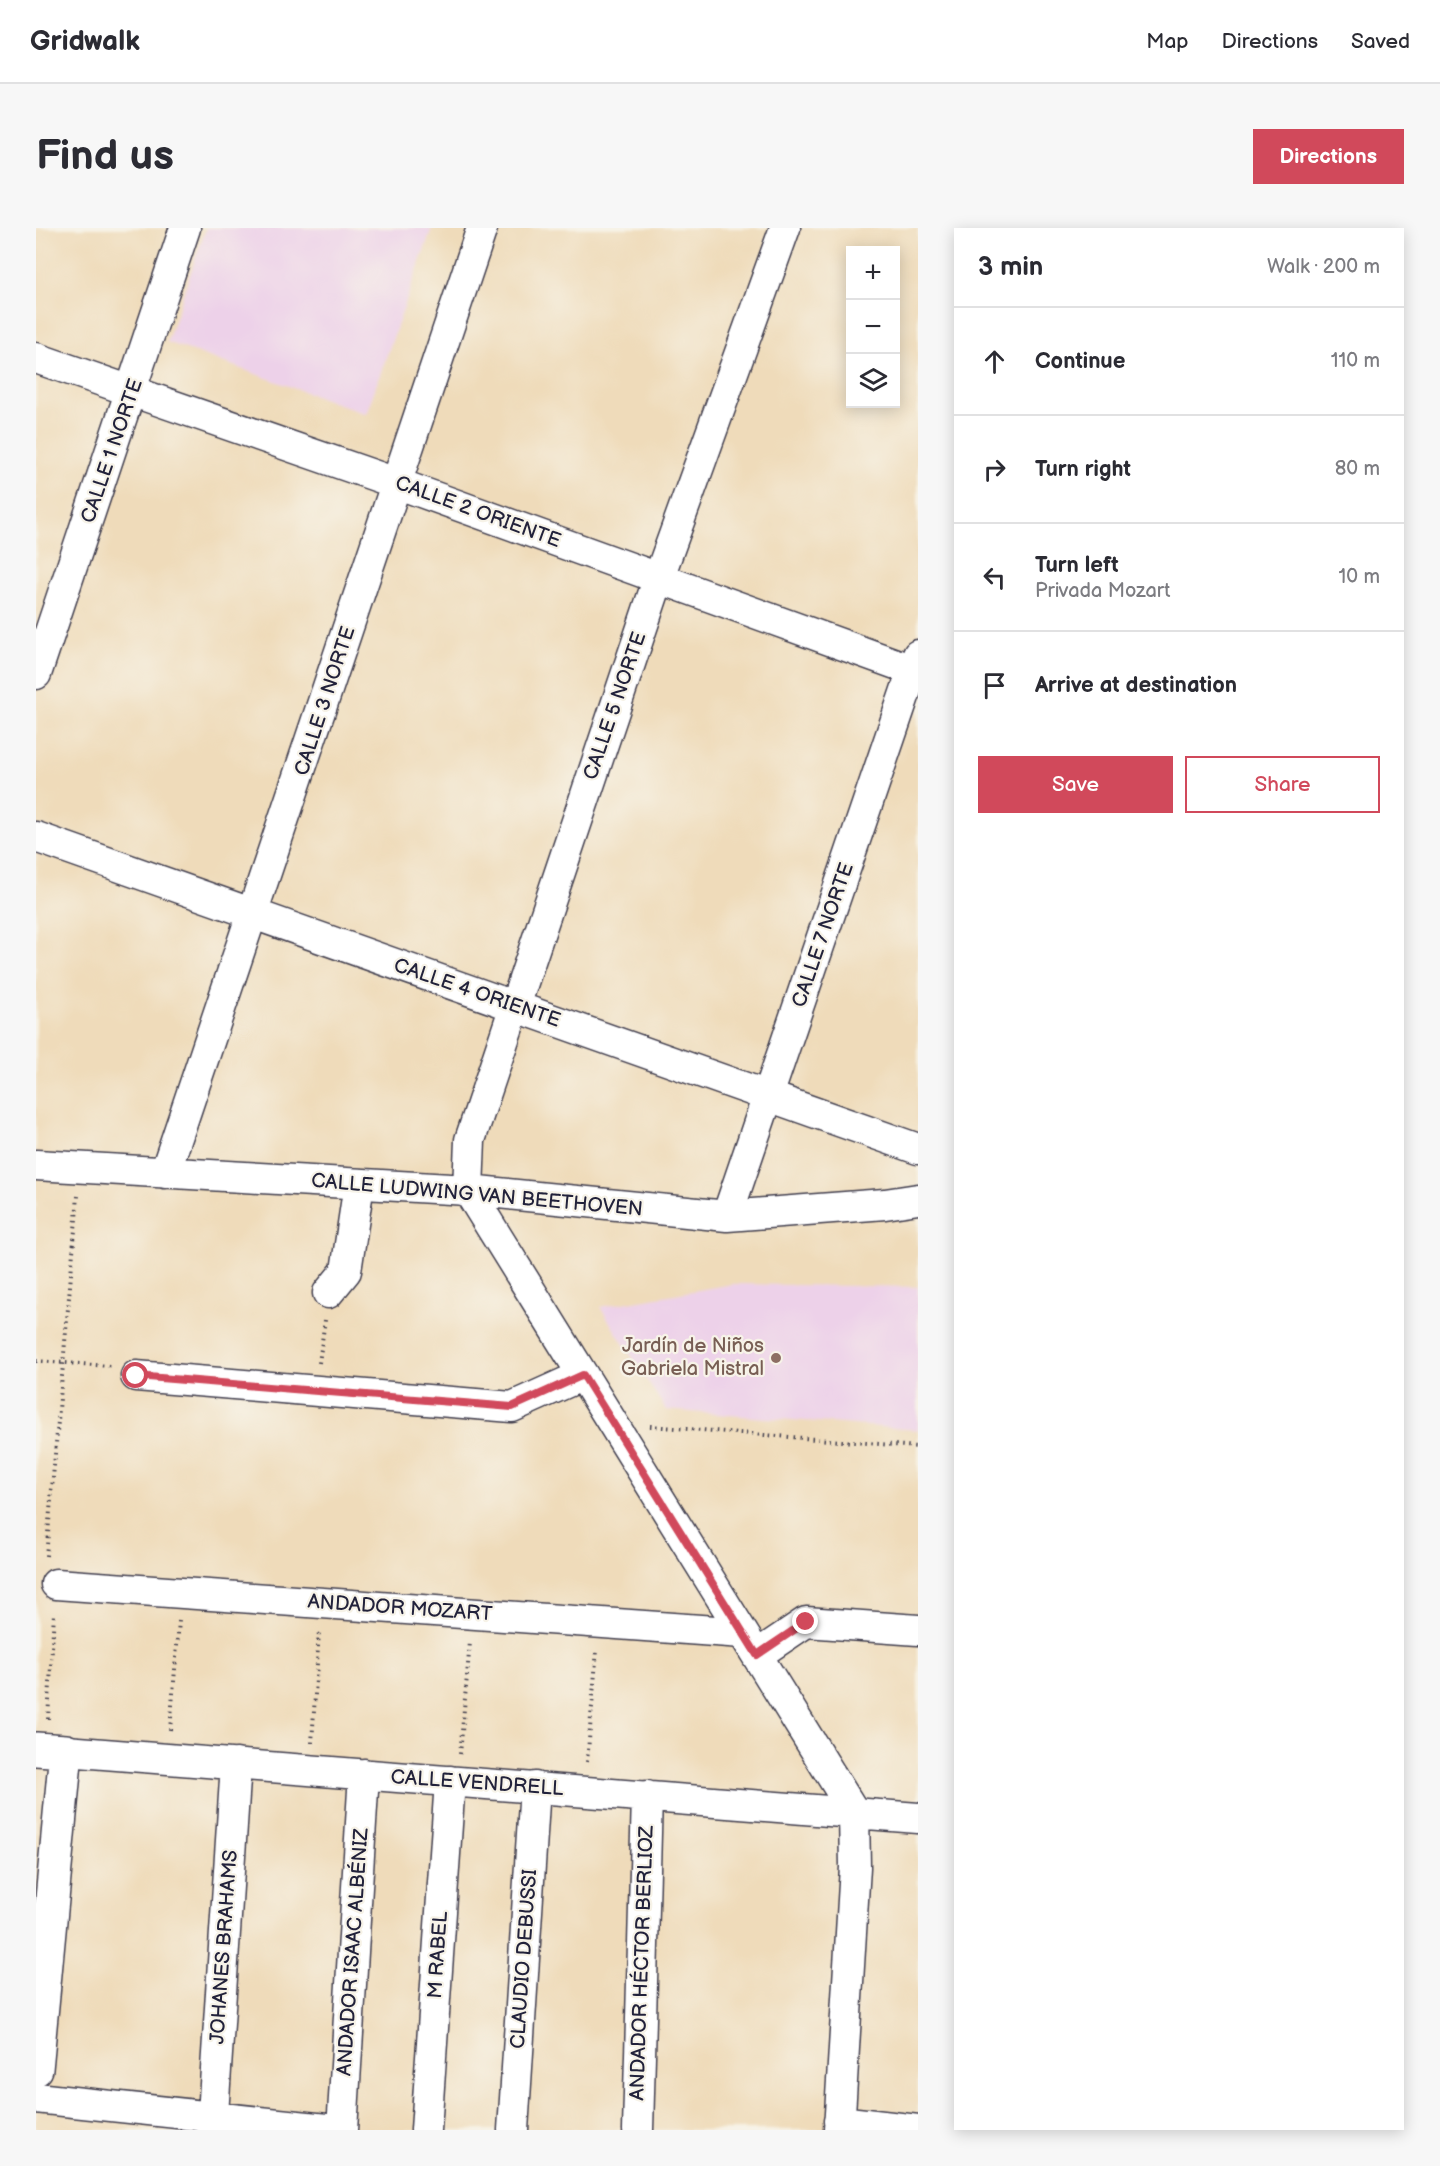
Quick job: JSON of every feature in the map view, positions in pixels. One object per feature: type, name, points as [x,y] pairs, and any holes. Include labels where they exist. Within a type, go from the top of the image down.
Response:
[{"type":"street","name":"CALLE 1 NORTE","points":[[36,674],[185,228]]},
{"type":"street","name":"CALLE 3 NORTE","points":[[165,1173],[482,228]]},
{"type":"street","name":"CALLE 5 NORTE","points":[[468,1190],[470,1140],[514,1006],[659,577],[785,228]]},
{"type":"street","name":"CALLE 2 ORIENTE","points":[[36,358],[916,666]]},
{"type":"street","name":"CALLE 7 NORTE","points":[[727,1216],[916,666]]},
{"type":"street","name":"CALLE 4 ORIENTE","points":[[36,837],[769,1094],[918,1149]]},
{"type":"street","name":"CALLE LUDWING VAN BEETHOVEN","points":[[36,1165],[468,1190],[727,1216],[885,1204],[918,1199]]},
{"type":"street","points":[[328,1293],[346,1271],[359,1184]]},
{"type":"street","points":[[468,1190],[854,1812],[855,1867],[839,2126],[918,2130]]},
{"type":"street","points":[[136,1376],[512,1407],[583,1375]]},
{"type":"street","name":"ANDADOR MOZART","points":[[56,1584],[600,1623],[750,1644]]},
{"type":"street","points":[[750,1644],[806,1622],[918,1630]]},
{"type":"street","points":[[36,2069],[49,1750]]},
{"type":"street","name":"CALLE VENDRELL","points":[[49,1750],[918,1818]]},
{"type":"street","name":"JOHANES BRAHAMS","points":[[212,2123],[236,1764]]},
{"type":"street","name":"ANDADOR ISAAC ALBÉNIZ","points":[[342,2130],[364,1774]]},
{"type":"street","name":"M RABEL","points":[[426,2130],[454,1781]]},
{"type":"street","name":"CLAUDIO DEBUSSI","points":[[513,2130],[535,1787]]},
{"type":"street","name":"ANDADOR HÉCTOR BERLIOZ","points":[[638,2130],[647,1796]]},
{"type":"street","points":[[36,2098],[212,2123],[336,2130]]},
{"type":"path","points":[[49,1750],[56,1584],[46,1560],[81,1168]]},
{"type":"path","points":[[315,1391],[328,1293]]},
{"type":"path","points":[[36,1361],[117,1366],[136,1376]]},
{"type":"path","points":[[613,1424],[918,1447]]},
{"type":"path","points":[[168,1759],[181,1593]]},
{"type":"path","points":[[310,1770],[321,1603]]},
{"type":"path","points":[[454,1781],[472,1614]]},
{"type":"path","points":[[584,1791],[600,1623]]},
{"type":"shaded area","points":[[206,228],[432,228],[366,414],[167,342]]},
{"type":"shaded area","name":"Jardín de Niños Gabriela Mistral","points":[[733,1284],[918,1287],[918,1430],[666,1410],[600,1307]]},
{"type":"place","name":"Jardín de Niños Gabriela Mistral","points":[[776,1358]]},
{"type":"route","points":[[136,1376],[512,1407],[583,1375],[757,1655],[806,1622]]}]
